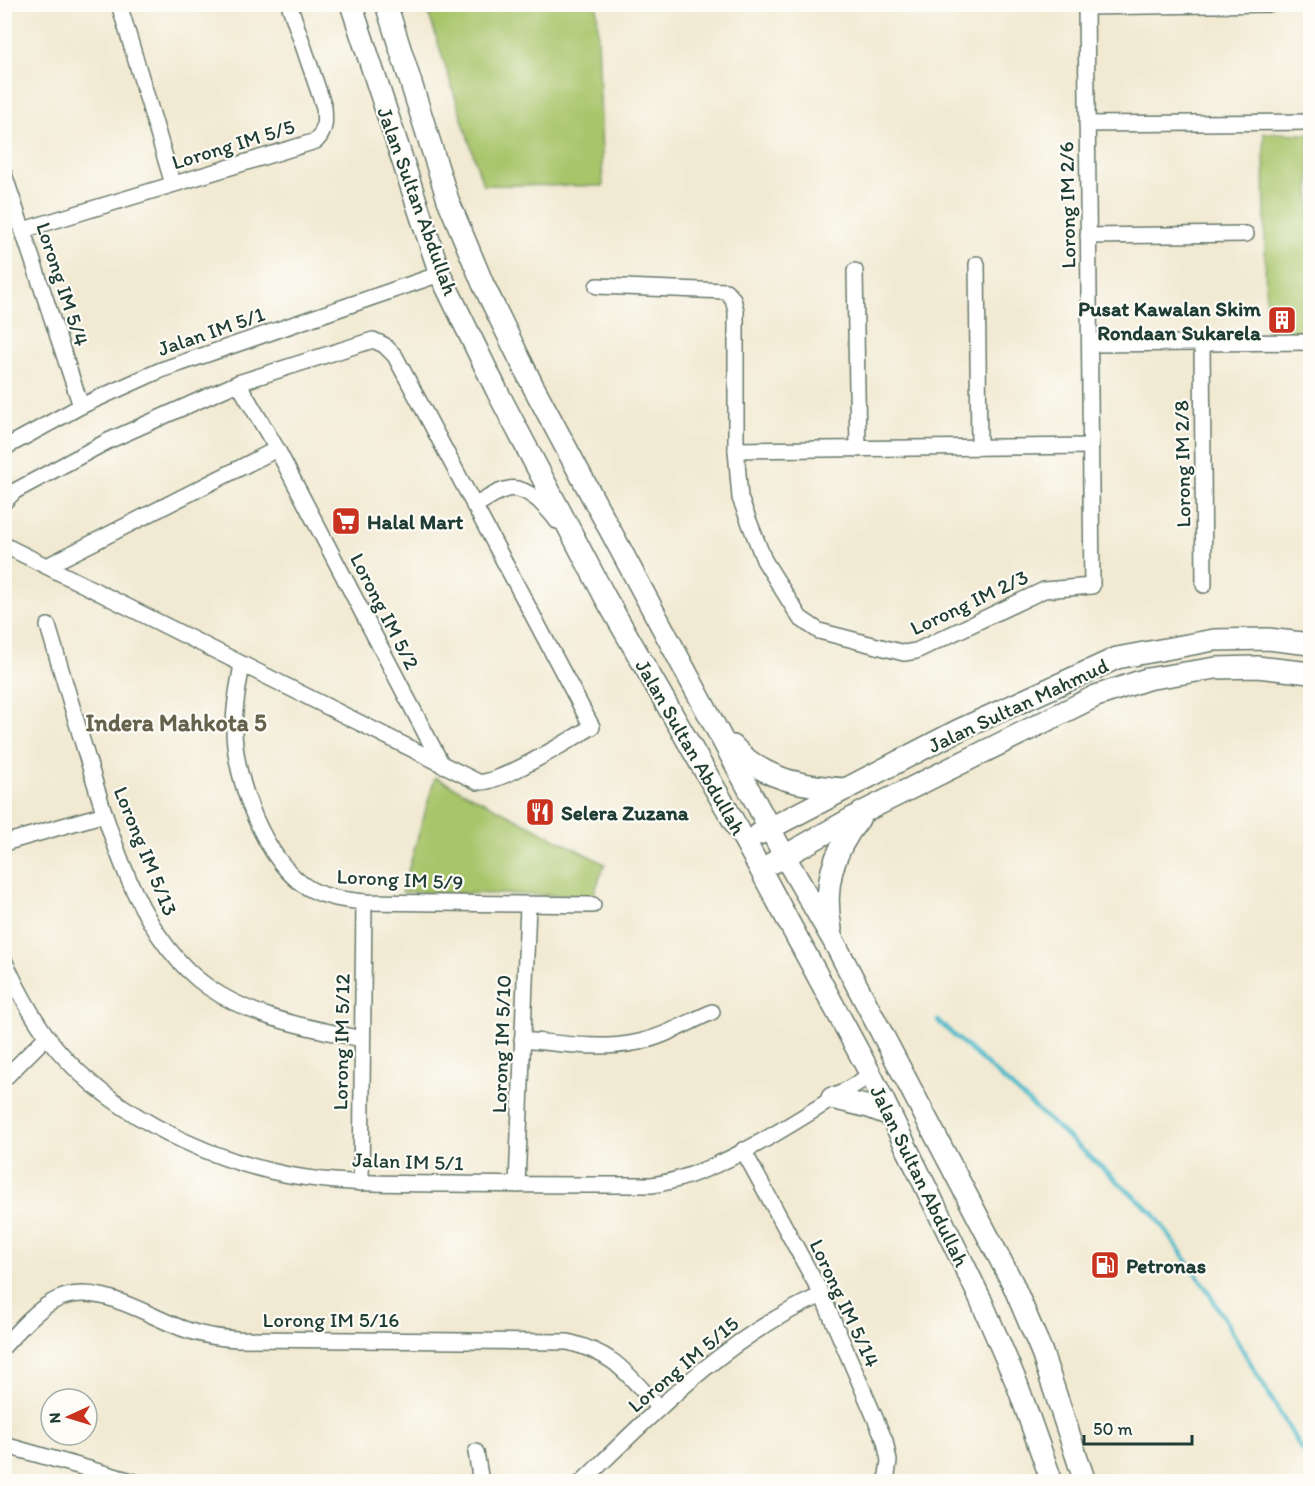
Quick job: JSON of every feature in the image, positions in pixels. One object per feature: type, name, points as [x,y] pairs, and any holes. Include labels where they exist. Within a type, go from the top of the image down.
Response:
[{"type":"main road","name":"Jalan Sultan Abdullah","points":[[351,4],[440,274],[497,391],[605,597],[745,841],[871,1075],[980,1298],[1017,1384],[1051,1480]]},
{"type":"main road","name":"Jalan Sultan Abdullah","points":[[386,4],[448,200],[483,284],[533,386],[785,856],[833,940],[1012,1282],[1041,1350],[1085,1482]]},
{"type":"main road","name":"Jalan Sultan Mahmud","points":[[745,841],[959,730],[1117,658],[1214,640],[1268,639],[1311,644]]},
{"type":"main road","name":"Jalan Sultan Mahmud","points":[[760,869],[865,811],[1096,696],[1147,679],[1216,668],[1257,667],[1311,673]]},
{"type":"main road","points":[[721,733],[740,754],[769,774],[790,783],[846,789]]},
{"type":"main road","points":[[833,940],[828,905],[831,868],[841,845],[865,811]]},
{"type":"main road","points":[[832,1098],[890,1115]]},
{"type":"street","points":[[119,4],[173,184]]},
{"type":"street","name":"Lorong IM 5/5","points":[[23,230],[316,141],[321,135],[325,122],[324,107],[289,4]]},
{"type":"street","points":[[1086,5],[1272,4]]},
{"type":"street","name":"Lorong IM 2/6","points":[[1086,5],[1092,586]]},
{"type":"street","points":[[1087,124],[1311,122]]},
{"type":"street","name":"Lorong IM 5/4","points":[[4,174],[81,406]]},
{"type":"street","points":[[1088,236],[1246,234]]},
{"type":"street","points":[[977,264],[979,447]]},
{"type":"street","points":[[855,271],[858,448]]},
{"type":"street","name":"Jalan IM 5/1","points":[[4,448],[81,406],[161,370],[440,274]]},
{"type":"street","name":"Lorong IM 2/3","points":[[597,286],[726,291],[733,299],[736,311],[736,450],[740,498],[764,560],[800,618],[819,631],[904,653],[916,651],[1044,590],[1092,586]]},
{"type":"street","points":[[4,502],[15,491],[108,441],[238,383],[373,340],[384,345],[395,356],[592,727],[519,768],[480,783],[4,545]]},
{"type":"street","points":[[1090,344],[1311,342]]},
{"type":"street","name":"Lorong IM 2/8","points":[[1202,343],[1204,585]]},
{"type":"street","name":"Lorong IM 5/2","points":[[238,383],[277,449],[442,765]]},
{"type":"street","points":[[736,450],[1091,446]]},
{"type":"street","points":[[47,566],[277,449]]},
{"type":"street","points":[[474,506],[506,489],[525,489],[550,511],[605,597]]},
{"type":"street","name":"Lorong IM 5/13","points":[[48,626],[105,814],[138,899],[160,938],[180,964],[208,987],[240,1005],[272,1019],[362,1039]]},
{"type":"street","name":"Lorong IM 5/9","points":[[242,665],[235,707],[236,755],[242,782],[268,843],[286,870],[309,889],[329,898],[364,902],[593,905]]},
{"type":"street","points":[[4,843],[105,814]]},
{"type":"street","name":"Lorong IM 5/12","points":[[361,1182],[364,902]]},
{"type":"street","name":"Lorong IM 5/10","points":[[517,1185],[528,905]]},
{"type":"street","name":"Jalan IM 5/1","points":[[4,960],[13,981],[47,1036],[84,1075],[101,1089],[136,1115],[187,1144],[232,1161],[290,1175],[361,1182],[517,1185],[652,1185],[677,1181],[705,1170],[743,1150],[871,1075]]},
{"type":"street","points":[[522,1040],[610,1046],[634,1043],[656,1037],[712,1012]]},
{"type":"street","points":[[4,1079],[47,1036]]},
{"type":"street","name":"Lorong IM 5/14","points":[[743,1150],[822,1295],[885,1442],[889,1461],[886,1482]]},
{"type":"street","name":"Lorong IM 5/16","points":[[4,1346],[27,1321],[53,1301],[76,1294],[108,1297],[187,1330],[228,1338],[568,1341],[590,1347],[612,1358],[658,1408]]},
{"type":"street","name":"Lorong IM 5/15","points":[[582,1482],[658,1408],[752,1333],[789,1310],[822,1295]]},
{"type":"street","points":[[4,1445],[135,1482]]},
{"type":"street","points":[[476,1452],[481,1482]]},
{"type":"green space","points":[[426,5],[597,5],[603,186],[483,185]]},
{"type":"green space","points":[[1264,133],[1310,134],[1310,331],[1266,332]]},
{"type":"green space","points":[[435,777],[605,864],[593,896],[402,892]]},
{"type":"waterway","points":[[938,1021],[1154,1214],[1208,1291],[1310,1464]]},
{"type":"place","name":"Pusat Kawalan Skim Rondaan Sukarela","points":[[1282,320]]},
{"type":"place","name":"Halal Mart","points":[[346,521]]},
{"type":"place","name":"Selera Zuzana","points":[[540,812]]},
{"type":"place","name":"Petronas","points":[[1105,1265]]},
{"type":"district","name":"Indera Mahkota 5","points":[[176,722]]}]
